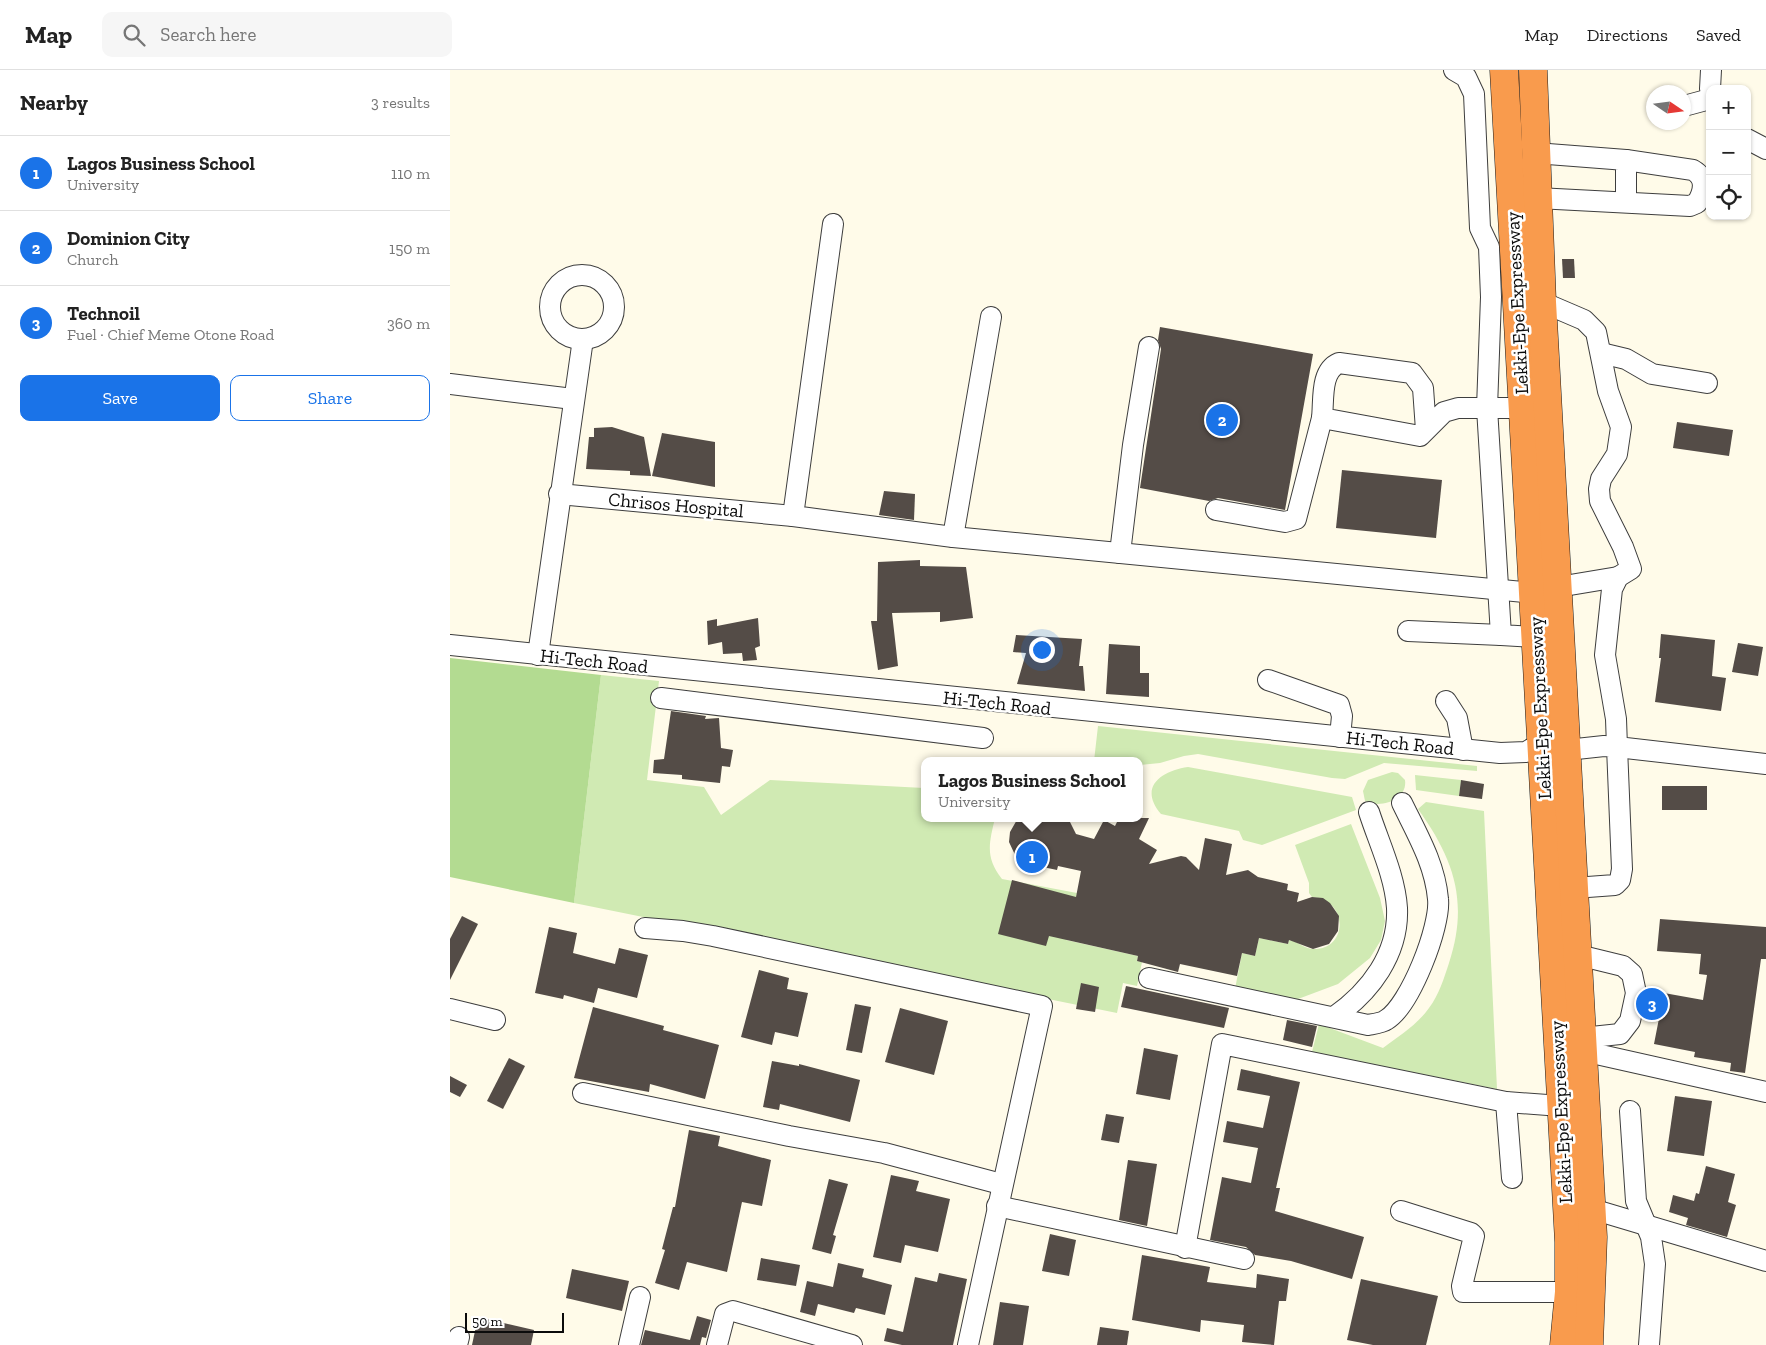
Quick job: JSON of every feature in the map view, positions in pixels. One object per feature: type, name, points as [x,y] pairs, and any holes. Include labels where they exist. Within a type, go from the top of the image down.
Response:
[{"type":"highway","name":"Lekki-Epe Expressway","points":[[1504,70],[1524,408],[1566,750],[1592,1209],[1593,1279],[1589,1345]]},
{"type":"highway","name":"Lekki-Epe Expressway","points":[[1533,70],[1542,302],[1546,590],[1536,636],[1569,1292],[1564,1345]]},
{"type":"street","points":[[1454,70],[1466,77],[1474,94],[1480,228],[1489,247],[1491,297],[1487,408],[1501,635]]},
{"type":"street","points":[[1710,85],[1711,70]]},
{"type":"street","points":[[1691,104],[1706,100]]},
{"type":"street","points":[[1751,141],[1766,149]]},
{"type":"street","points":[[1535,153],[1626,160],[1693,170],[1703,179],[1703,187],[1697,203],[1690,206],[1537,198]]},
{"type":"street","points":[[1626,160],[1626,202]]},
{"type":"street","points":[[792,516],[833,224]]},
{"type":"street","points":[[1542,302],[1584,320],[1596,332],[1608,391],[1621,427],[1617,454],[1601,479],[1599,489],[1600,501],[1623,547],[1631,569],[1618,577],[1612,589],[1605,655],[1616,719],[1622,868],[1620,880],[1615,885],[1574,888]]},
{"type":"street","points":[[953,537],[990,318]]},
{"type":"street","points":[[538,655],[559,494],[583,339]]},
{"type":"street","points":[[1120,553],[1133,445],[1149,346]]},
{"type":"street","points":[[1601,353],[1626,359],[1652,374],[1707,383]]},
{"type":"street","points":[[1216,510],[1286,522],[1296,519],[1322,418],[1326,374],[1331,366],[1339,363],[1412,373],[1423,388],[1426,430]]},
{"type":"street","points":[[450,384],[573,399]]},
{"type":"street","points":[[1322,418],[1420,436],[1444,412],[1458,408],[1524,408]]},
{"type":"street","name":"Chrisos Hospital","points":[[559,494],[792,516],[953,537],[1497,591],[1546,590],[1618,577]]},
{"type":"street","points":[[1408,631],[1536,636]]},
{"type":"street","name":"Hi-Tech Road","points":[[450,645],[1463,750],[1500,753],[1526,752],[1541,743]]},
{"type":"street","points":[[1268,680],[1339,705],[1342,716],[1340,737]]},
{"type":"street","points":[[661,698],[983,738]]},
{"type":"street","points":[[1446,701],[1457,718],[1463,750]]},
{"type":"street","points":[[1566,750],[1604,746],[1766,764]]},
{"type":"street","points":[[1149,978],[1368,1025],[1386,1020],[1411,992],[1435,924],[1438,900],[1429,858],[1402,803]]},
{"type":"street","points":[[1334,1017],[1350,1005],[1385,964],[1393,936],[1397,910],[1395,895],[1369,812]]},
{"type":"street","points":[[645,928],[713,936],[1042,1006],[1001,1184],[968,1345]]},
{"type":"street","points":[[1578,955],[1623,966],[1632,974],[1636,993],[1630,1021],[1620,1034],[1583,1044]]},
{"type":"street","points":[[450,1009],[495,1020]]},
{"type":"street","points":[[1186,1248],[1222,1044],[1506,1102],[1561,1106]]},
{"type":"street","points":[[1583,1044],[1766,1092]]},
{"type":"street","points":[[583,1093],[789,1136],[884,1153],[1001,1184]]},
{"type":"street","points":[[1506,1102],[1512,1178]]},
{"type":"street","points":[[1630,1111],[1636,1201],[1647,1226],[1654,1264],[1649,1345]]},
{"type":"street","points":[[997,1206],[1244,1259]]},
{"type":"street","points":[[1592,1209],[1766,1261]]},
{"type":"street","points":[[1401,1212],[1472,1233],[1474,1236],[1462,1286],[1463,1292],[1569,1292]]},
{"type":"street","points":[[628,1345],[640,1297]]},
{"type":"street","points":[[717,1345],[724,1314],[733,1310],[852,1345]]},
{"type":"green space","points":[[450,658],[601,675],[574,903],[450,877]]},
{"type":"green space","points":[[601,675],[659,681],[647,780],[704,787],[721,815],[770,780],[921,788],[921,822],[994,822],[990,850],[993,864],[1002,879],[1077,893],[1066,940],[1138,956],[1137,961],[1142,962],[1137,986],[1123,983],[1117,1013],[574,903]]},
{"type":"green space","points":[[1098,726],[1477,766],[1477,771],[1384,763],[1345,779],[1198,754],[1160,763],[1143,765],[1143,757],[1094,757]]},
{"type":"green space","points":[[1188,767],[1352,797],[1356,810],[1262,845],[1243,840],[1239,831],[1161,814],[1154,804],[1152,788],[1156,782],[1169,772]]},
{"type":"green space","points":[[1392,772],[1398,773],[1405,780],[1405,787],[1398,798],[1378,804],[1365,801],[1363,791],[1368,780]]},
{"type":"green space","points":[[1415,775],[1461,780],[1459,796],[1416,790]]},
{"type":"green space","points":[[1426,802],[1484,811],[1497,1089],[1312,1052],[1319,1024],[1383,1048],[1408,1030],[1433,1003],[1449,963],[1458,920],[1454,882],[1449,864],[1441,846],[1418,809]]},
{"type":"green space","points":[[1351,824],[1380,898],[1385,921],[1381,940],[1370,958],[1338,984],[1290,1002],[1235,989],[1242,953],[1255,956],[1259,938],[1288,944],[1289,940],[1314,949],[1325,947],[1333,941],[1338,933],[1340,924],[1338,915],[1333,906],[1324,900],[1312,897],[1309,893],[1309,883],[1295,845]]},
{"type":"building","points":[[1562,259],[1574,259],[1575,278],[1563,278]]},
{"type":"building","points":[[1160,327],[1313,354],[1285,510],[1218,498],[1209,501],[1140,488],[1161,349],[1158,340]]},
{"type":"building","points":[[1677,422],[1733,430],[1729,456],[1673,448]]},
{"type":"building","points":[[612,427],[644,437],[651,476],[630,475],[630,471],[586,469],[589,437],[594,437],[594,428]]},
{"type":"building","points":[[662,433],[715,442],[715,487],[652,476]]},
{"type":"building","points":[[1342,470],[1442,480],[1436,538],[1336,528]]},
{"type":"building","points":[[884,491],[915,494],[914,520],[879,515]]},
{"type":"building","points":[[920,560],[920,566],[966,567],[973,618],[940,622],[940,612],[892,613],[898,666],[878,670],[871,621],[877,621],[878,562]]},
{"type":"building","points":[[758,618],[760,646],[755,648],[757,660],[743,661],[742,653],[723,654],[722,642],[708,645],[707,621],[717,619],[717,626]]},
{"type":"building","points":[[1661,634],[1715,640],[1712,676],[1726,678],[1721,711],[1655,702],[1661,658],[1659,658]]},
{"type":"building","points":[[1016,635],[1082,639],[1079,666],[1083,666],[1085,691],[1017,684],[1026,653],[1013,652]]},
{"type":"building","points":[[1738,643],[1763,647],[1758,676],[1732,672]]},
{"type":"building","points":[[1109,644],[1140,646],[1140,673],[1149,673],[1149,697],[1106,694]]},
{"type":"building","points":[[671,711],[706,716],[705,719],[719,718],[721,748],[733,750],[730,767],[722,766],[720,783],[682,779],[682,775],[653,773],[654,760],[664,759]]},
{"type":"building","points":[[1461,780],[1484,784],[1482,799],[1459,796]]},
{"type":"building","points":[[1662,786],[1707,786],[1707,810],[1662,810]]},
{"type":"building","points":[[1143,818],[1149,818],[1139,839],[1157,850],[1149,864],[1181,856],[1186,857],[1199,870],[1205,838],[1232,844],[1226,875],[1248,870],[1258,877],[1288,884],[1287,890],[1299,893],[1297,902],[1312,897],[1323,898],[1330,903],[1339,916],[1338,931],[1329,944],[1313,949],[1289,940],[1288,944],[1259,938],[1255,956],[1242,953],[1237,976],[1180,964],[1178,972],[1137,961],[1138,956],[1049,936],[1046,946],[998,934],[1012,880],[1076,897],[1081,871],[1058,866],[1057,870],[1015,861],[1016,857],[1009,842],[1010,832],[1016,822],[1070,822],[1076,834],[1094,839],[1103,822],[1115,826],[1117,822],[1143,822]]},
{"type":"building","points":[[462,916],[478,924],[450,980],[450,939]]},
{"type":"building","points":[[1660,919],[1766,927],[1766,959],[1761,959],[1745,1073],[1730,1071],[1731,1063],[1694,1057],[1695,1052],[1654,1044],[1664,993],[1703,1000],[1707,975],[1699,974],[1701,954],[1657,951]]},
{"type":"building","points":[[549,927],[577,933],[573,953],[615,964],[619,948],[648,955],[637,998],[598,988],[594,1003],[564,995],[563,999],[535,993]]},
{"type":"building","points":[[759,970],[789,978],[787,989],[808,993],[798,1037],[775,1032],[772,1045],[741,1037]]},
{"type":"building","points":[[1081,983],[1099,987],[1095,1012],[1076,1009]]},
{"type":"building","points":[[1126,986],[1229,1008],[1224,1028],[1121,1007]]},
{"type":"building","points":[[855,1004],[871,1007],[862,1053],[846,1050]]},
{"type":"building","points":[[593,1007],[664,1026],[663,1030],[719,1045],[705,1099],[650,1084],[649,1092],[574,1078]]},
{"type":"building","points":[[900,1008],[948,1021],[934,1075],[885,1062]]},
{"type":"building","points":[[1287,1020],[1317,1026],[1312,1047],[1283,1040]]},
{"type":"building","points":[[1144,1048],[1178,1055],[1170,1100],[1136,1094]]},
{"type":"building","points":[[509,1058],[525,1066],[503,1109],[487,1101]]},
{"type":"building","points":[[772,1061],[799,1066],[799,1064],[860,1080],[850,1122],[780,1104],[779,1110],[763,1107]]},
{"type":"building","points":[[1241,1069],[1300,1082],[1276,1188],[1280,1188],[1275,1211],[1364,1237],[1352,1279],[1291,1261],[1255,1255],[1246,1247],[1210,1240],[1222,1177],[1251,1183],[1258,1148],[1223,1142],[1227,1121],[1263,1128],[1270,1096],[1237,1090]]},
{"type":"building","points":[[450,1076],[467,1085],[460,1097],[450,1092]]},
{"type":"building","points":[[1675,1096],[1712,1101],[1704,1156],[1667,1151]]},
{"type":"building","points":[[1106,1114],[1124,1117],[1119,1143],[1101,1140]]},
{"type":"building","points":[[689,1130],[720,1136],[718,1146],[771,1160],[762,1206],[742,1202],[727,1272],[687,1262],[679,1290],[655,1283],[665,1250],[662,1249],[673,1207],[675,1207]]},
{"type":"building","points":[[1128,1160],[1157,1164],[1147,1226],[1119,1220]]},
{"type":"building","points":[[1706,1166],[1735,1174],[1728,1202],[1736,1205],[1727,1237],[1686,1225],[1688,1218],[1669,1212],[1673,1195],[1694,1201],[1696,1193],[1699,1194]]},
{"type":"building","points":[[891,1175],[919,1181],[916,1191],[950,1199],[938,1252],[905,1245],[901,1263],[873,1257]]},
{"type":"building","points":[[829,1179],[848,1184],[833,1235],[836,1236],[831,1254],[812,1249]]},
{"type":"building","points":[[1050,1234],[1076,1240],[1069,1276],[1042,1271]]},
{"type":"building","points":[[1142,1255],[1210,1267],[1207,1282],[1256,1288],[1257,1274],[1289,1279],[1286,1301],[1279,1301],[1274,1345],[1242,1342],[1244,1325],[1201,1320],[1200,1332],[1132,1320]]},
{"type":"building","points":[[761,1258],[800,1265],[796,1286],[757,1280]]},
{"type":"building","points":[[838,1263],[864,1269],[862,1277],[892,1285],[885,1315],[856,1308],[854,1313],[818,1304],[815,1316],[800,1312],[807,1281],[833,1287]]},
{"type":"building","points":[[572,1269],[629,1281],[622,1311],[566,1298]]},
{"type":"building","points":[[939,1273],[967,1279],[953,1345],[902,1345],[884,1341],[887,1328],[903,1332],[915,1277],[937,1282]]},
{"type":"building","points":[[1361,1279],[1438,1296],[1426,1345],[1373,1345],[1347,1340]]},
{"type":"building","points":[[1000,1302],[1029,1306],[1023,1345],[993,1345]]},
{"type":"building","points":[[697,1316],[711,1320],[706,1338],[702,1337],[700,1345],[641,1345],[645,1330],[690,1340]]},
{"type":"building","points":[[478,1317],[534,1330],[531,1345],[472,1345]]},
{"type":"building","points":[[1100,1327],[1129,1331],[1127,1345],[1097,1345]]},
{"type":"place","name":"Dominion City","points":[[1222,420]]},
{"type":"place","name":"Lagos Business School","points":[[1032,857]]},
{"type":"place","name":"Technoil","points":[[1652,1004]]}]
